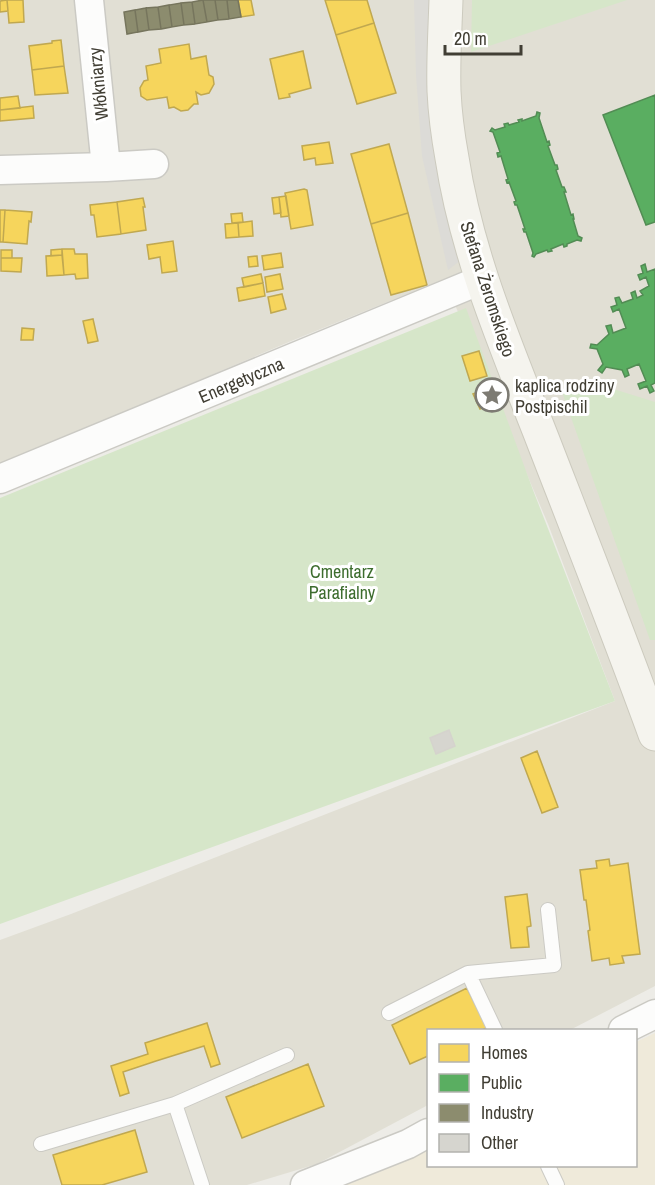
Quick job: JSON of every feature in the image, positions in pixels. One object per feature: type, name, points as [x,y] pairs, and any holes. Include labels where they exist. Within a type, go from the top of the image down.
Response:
[{"type":"street","name":"Włókniarzy","points":[[89,0],[106,167]]},
{"type":"street","name":"Stefana Żeromskiego","points":[[446,0],[444,76],[448,134],[461,206],[481,280],[559,482],[648,695],[655,734]]},
{"type":"street","points":[[0,170],[154,164]]},
{"type":"street","name":"Energetyczna","points":[[0,479],[481,280]]},
{"type":"street","points":[[625,1029],[655,1014]]},
{"type":"street","points":[[310,1184],[427,1134]]},
{"type":"lane","points":[[389,1013],[468,973],[554,965],[548,910]]},
{"type":"lane","points":[[468,973],[495,1029]]},
{"type":"lane","points":[[41,1144],[175,1104],[286,1055]]},
{"type":"lane","points":[[175,1104],[202,1185]]},
{"type":"lane","points":[[548,1167],[557,1185]]},
{"type":"shaded area","points":[[0,0],[655,0],[655,986],[572,1029],[427,1029],[427,1106],[317,1164],[247,1185],[0,1185],[0,940],[615,701],[548,524],[444,279],[0,464]]},
{"type":"shaded area","points":[[414,0],[433,0],[461,260],[448,270],[422,156],[416,75]]},
{"type":"shaded area","points":[[655,1033],[655,1185],[339,1185],[408,1160],[427,1150],[427,1167],[637,1167],[637,1042]]},
{"type":"green space","points":[[472,0],[627,0],[471,52]]},
{"type":"green space","name":"Cmentarz Parafialny","points":[[466,308],[533,490],[615,701],[0,924],[0,498]]},
{"type":"green space","points":[[588,381],[655,402],[655,640],[650,640],[562,392]]},
{"type":"building: Homes","points":[[7,0],[8,11],[0,12],[0,1]]},
{"type":"building: Homes","points":[[7,0],[23,0],[24,22],[9,23]]},
{"type":"building: Homes","points":[[238,0],[251,0],[254,15],[241,17]]},
{"type":"building: Homes","points":[[325,0],[367,0],[374,23],[336,35]]},
{"type":"building: Homes","points":[[374,23],[396,93],[357,104],[336,35]]},
{"type":"building: Homes","points":[[61,40],[64,66],[32,70],[29,46]]},
{"type":"building: Homes","points":[[189,44],[191,59],[206,56],[209,75],[213,77],[214,84],[209,93],[201,95],[196,92],[198,104],[181,111],[174,107],[169,108],[167,97],[147,100],[141,96],[140,88],[144,81],[148,80],[146,66],[161,63],[159,49]]},
{"type":"building: Homes","points":[[303,51],[311,88],[279,99],[270,59]]},
{"type":"building: Homes","points":[[64,66],[68,93],[35,95],[32,70]]},
{"type":"building: Homes","points":[[18,96],[20,108],[0,110],[0,98]]},
{"type":"building: Homes","points":[[33,106],[34,118],[0,121],[0,110]]},
{"type":"building: Homes","points":[[329,142],[333,163],[316,165],[315,158],[304,160],[302,146]]},
{"type":"building: Homes","points":[[389,144],[408,213],[371,224],[351,154]]},
{"type":"building: Homes","points":[[307,190],[313,225],[291,229],[285,193]]},
{"type":"building: Homes","points":[[286,196],[289,216],[281,217],[279,197]]},
{"type":"building: Homes","points":[[279,197],[281,213],[274,214],[272,198]]},
{"type":"building: Homes","points":[[143,198],[146,230],[121,234],[117,202]]},
{"type":"building: Homes","points":[[117,202],[121,234],[97,237],[90,205]]},
{"type":"building: Homes","points":[[0,210],[5,210],[3,242],[0,242]]},
{"type":"building: Homes","points":[[5,210],[32,212],[27,244],[3,242]]},
{"type":"building: Homes","points":[[242,213],[243,222],[232,223],[231,214]]},
{"type":"building: Homes","points":[[408,213],[427,285],[391,295],[371,224]]},
{"type":"building: Homes","points":[[252,221],[253,236],[239,237],[238,223]]},
{"type":"building: Homes","points":[[238,223],[239,237],[226,238],[225,224]]},
{"type":"building: Homes","points":[[173,241],[177,271],[162,273],[160,257],[149,259],[147,245]]},
{"type":"building: Homes","points":[[62,249],[62,255],[51,256],[51,250]]},
{"type":"building: Homes","points":[[62,249],[74,249],[75,254],[87,254],[88,278],[76,279],[75,274],[64,275]]},
{"type":"building: Homes","points":[[1,250],[12,250],[12,258],[1,258]]},
{"type":"building: Homes","points":[[281,253],[283,267],[264,270],[262,256]]},
{"type":"building: Homes","points":[[62,255],[64,275],[47,276],[46,256]]},
{"type":"building: Homes","points":[[257,256],[258,266],[249,267],[248,257]]},
{"type":"building: Homes","points":[[1,258],[22,258],[21,272],[1,271]]},
{"type":"building: Homes","points":[[261,274],[263,283],[244,287],[242,278]]},
{"type":"building: Homes","points":[[280,274],[283,289],[267,292],[265,277]]},
{"type":"building: Homes","points":[[263,283],[265,296],[239,301],[237,288]]},
{"type":"building: Homes","points":[[282,294],[286,309],[271,313],[268,297]]},
{"type":"building: Homes","points":[[93,319],[98,341],[88,343],[83,321]]},
{"type":"building: Homes","points":[[22,328],[34,329],[33,340],[21,340]]},
{"type":"building: Homes","points":[[479,351],[487,376],[470,381],[462,356]]},
{"type":"building: Homes","points":[[490,387],[496,402],[480,409],[473,394]]},
{"type":"building: Homes","points":[[537,751],[558,807],[542,813],[521,758]]},
{"type":"building: Homes","points":[[609,859],[610,866],[628,863],[640,954],[622,956],[624,963],[610,965],[609,958],[592,961],[588,931],[590,930],[580,870],[597,868],[596,861]]},
{"type":"building: Homes","points":[[527,894],[531,926],[527,927],[529,947],[511,948],[505,897]]},
{"type":"building: Homes","points":[[467,988],[487,1028],[427,1029],[427,1056],[410,1064],[392,1025]]},
{"type":"building: Homes","points":[[207,1023],[220,1064],[211,1067],[204,1046],[156,1061],[123,1072],[129,1093],[120,1096],[111,1066],[148,1054],[145,1043]]},
{"type":"building: Homes","points":[[308,1064],[324,1106],[242,1138],[226,1097]]},
{"type":"building: Homes","points":[[135,1130],[147,1172],[102,1185],[62,1185],[53,1155]]},
{"type":"building: Public","points":[[655,95],[655,222],[646,225],[603,115]]},
{"type":"building: Public","points":[[537,112],[540,113],[539,118],[547,142],[549,141],[548,146],[555,165],[557,165],[556,170],[562,187],[566,192],[564,192],[571,215],[573,214],[578,236],[582,238],[581,241],[577,240],[564,247],[563,244],[551,249],[552,251],[547,250],[536,254],[534,257],[514,202],[516,201],[509,182],[507,183],[506,180],[508,179],[501,156],[498,157],[497,153],[500,152],[493,132],[490,131],[492,128],[495,130],[505,127],[504,124],[509,125],[519,122],[518,120],[522,119],[522,121],[536,116]]},
{"type":"building: Public","points":[[645,264],[647,272],[655,269],[655,383],[651,385],[654,391],[650,393],[647,386],[640,389],[638,384],[646,381],[639,364],[627,369],[629,375],[625,377],[622,370],[606,367],[602,373],[598,370],[603,364],[597,349],[590,348],[591,344],[597,345],[609,334],[606,326],[611,325],[613,333],[626,328],[619,309],[613,312],[611,307],[617,305],[615,298],[619,297],[622,303],[633,299],[631,293],[635,291],[637,298],[643,295],[640,291],[649,286],[646,277],[640,280],[638,275],[643,273],[641,266]]},
{"type":"building: Industry","points":[[203,0],[215,0],[218,20],[207,22]]},
{"type":"building: Industry","points":[[203,0],[207,22],[195,24],[192,2]]},
{"type":"building: Industry","points":[[215,0],[227,0],[229,19],[218,20]]},
{"type":"building: Industry","points":[[227,0],[238,0],[241,17],[229,19]]},
{"type":"building: Industry","points":[[192,2],[195,24],[184,25],[181,3]]},
{"type":"building: Industry","points":[[181,3],[184,25],[172,27],[169,5]]},
{"type":"building: Industry","points":[[169,5],[172,27],[161,29],[158,7]]},
{"type":"building: Industry","points":[[158,7],[161,29],[149,30],[146,8]]},
{"type":"building: Industry","points":[[146,8],[149,30],[138,32],[135,10]]},
{"type":"building: Industry","points":[[135,10],[138,32],[127,34],[124,12]]},
{"type":"building: Other","points":[[449,730],[455,746],[436,754],[430,738]]},
{"type":"place","name":"kaplica rodziny Postpischil","points":[[492,395]]}]
